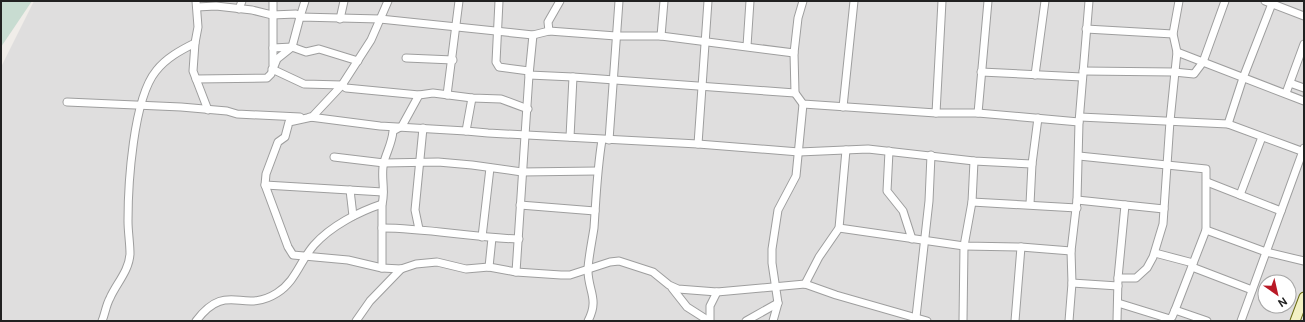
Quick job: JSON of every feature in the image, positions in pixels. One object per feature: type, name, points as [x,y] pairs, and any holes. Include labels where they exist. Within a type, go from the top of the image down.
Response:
[{"type":"main road","points":[[1295,321],[1304,297]]},
{"type":"street","points":[[240,9],[242,1]]},
{"type":"street","points":[[273,1],[273,67]]},
{"type":"street","points":[[196,79],[267,78],[271,74],[277,59],[292,47],[306,1]]},
{"type":"street","points":[[340,19],[344,1]]},
{"type":"street","points":[[388,1],[371,40],[342,85],[312,117],[289,122],[285,137],[278,142],[266,174],[265,185],[293,255],[348,260],[382,268],[401,269],[429,262],[437,262],[466,269],[489,267],[516,272],[570,275],[610,262],[625,262],[652,272],[672,288],[686,307],[709,321],[710,306],[717,292]]},
{"type":"street","points":[[447,95],[453,60],[458,1]]},
{"type":"street","points":[[499,1],[496,62],[499,66],[529,73],[795,94]]},
{"type":"street","points":[[549,31],[548,22],[560,1]]},
{"type":"street","points":[[588,321],[593,312],[594,304],[588,269],[595,211],[597,171],[605,140],[614,80],[619,1]]},
{"type":"street","points":[[661,36],[664,1]]},
{"type":"street","points":[[698,144],[708,1]]},
{"type":"street","points":[[747,46],[750,1]]},
{"type":"street","points":[[773,321],[778,303],[772,263],[772,249],[778,210],[796,176],[799,152],[803,104],[795,94],[794,53],[798,18],[803,1]]},
{"type":"street","points":[[843,107],[854,1]]},
{"type":"street","points":[[936,113],[942,1]]},
{"type":"street","points":[[978,113],[988,1]]},
{"type":"street","points":[[1035,75],[1045,1]]},
{"type":"street","points":[[1069,321],[1072,283],[1071,251],[1078,200],[1079,119],[1089,1]]},
{"type":"street","points":[[1118,278],[1136,278],[1147,268],[1155,253],[1163,224],[1170,121],[1177,52],[1173,34],[1179,1]]},
{"type":"street","points":[[981,72],[1035,75],[1174,72],[1194,74],[1204,62],[1225,1]]},
{"type":"street","points":[[1265,1],[1272,2],[1304,16]]},
{"type":"street","points":[[1228,124],[1243,78],[1272,2]]},
{"type":"street","points":[[208,110],[193,71],[192,63],[198,27],[197,4],[240,9],[272,15],[296,14],[300,17],[380,19],[533,35],[549,31],[616,36],[661,36],[705,43],[747,46],[794,53]]},
{"type":"street","points":[[1086,29],[1173,34]]},
{"type":"street","points":[[516,272],[522,172],[528,109],[529,73],[533,35]]},
{"type":"street","points":[[102,321],[110,298],[125,271],[130,256],[128,222],[129,180],[137,118],[141,106],[150,80],[156,70],[178,52],[195,43]]},
{"type":"street","points":[[1286,93],[1304,44]]},
{"type":"street","points":[[273,48],[292,47],[306,52],[319,48],[358,61]]},
{"type":"street","points":[[1177,52],[1304,101]]},
{"type":"street","points":[[406,58],[453,60]]},
{"type":"street","points":[[273,67],[304,84],[342,85],[346,88],[419,95],[429,93],[507,100],[528,109]]},
{"type":"street","points":[[570,137],[573,77]]},
{"type":"street","points":[[1290,83],[1304,88]]},
{"type":"street","points":[[382,268],[382,204],[384,163],[392,142],[393,131],[402,126],[419,95]]},
{"type":"street","points":[[466,130],[472,98]]},
{"type":"street","points":[[67,102],[208,110],[237,114],[312,117],[380,126],[466,130],[526,136],[698,144],[799,152],[846,150],[889,152],[931,155],[974,161],[1032,164]]},
{"type":"street","points":[[803,104],[936,113],[978,113],[1038,118],[1228,124],[1304,151],[1241,321]]},
{"type":"street","points":[[1030,204],[1032,164],[1038,118]]},
{"type":"street","points":[[419,229],[415,210],[418,163],[423,128]]},
{"type":"street","points":[[1240,195],[1262,137]]},
{"type":"street","points":[[805,284],[819,257],[839,228],[846,150]]},
{"type":"street","points":[[889,152],[887,191],[903,211],[912,239]]},
{"type":"street","points":[[916,317],[931,155]]},
{"type":"street","points":[[1079,156],[1205,169],[1208,182],[1206,230],[1171,318],[1153,318],[1118,304]]},
{"type":"street","points":[[334,157],[384,163],[438,162],[522,172],[597,171]]},
{"type":"street","points":[[963,321],[964,246],[972,202],[974,161]]},
{"type":"street","points":[[482,237],[490,168]]},
{"type":"street","points":[[1208,182],[1281,211]]},
{"type":"street","points":[[265,185],[383,192]]},
{"type":"street","points":[[350,190],[353,216]]},
{"type":"street","points":[[1078,200],[1164,208]]},
{"type":"street","points":[[972,202],[1030,204],[1076,208]]},
{"type":"street","points":[[196,321],[207,308],[223,299],[253,302],[272,296],[286,288],[293,280],[314,246],[325,235],[353,216],[382,204]]},
{"type":"street","points":[[520,204],[595,211]]},
{"type":"street","points":[[1117,321],[1118,278],[1126,205]]},
{"type":"street","points":[[382,228],[419,229],[482,237],[519,239]]},
{"type":"street","points":[[839,228],[964,246],[1021,246],[1071,251]]},
{"type":"street","points":[[1206,230],[1266,252],[1304,261]]},
{"type":"street","points":[[489,267],[492,238]]},
{"type":"street","points":[[1016,321],[1021,246]]},
{"type":"street","points":[[1155,253],[1193,265],[1252,290]]},
{"type":"street","points":[[356,321],[370,301],[401,269]]},
{"type":"street","points":[[1072,283],[1118,286]]},
{"type":"street","points":[[672,288],[717,292],[764,289],[776,286],[805,284],[836,295],[928,321]]},
{"type":"street","points":[[746,321],[778,303]]},
{"type":"street","points":[[1175,310],[1196,319],[1207,321]]},
{"type":"shaded area","points":[[34,1],[1304,1],[1304,321],[1,321],[1,67]]},
{"type":"green space","points":[[1,1],[32,1],[1,47]]}]
